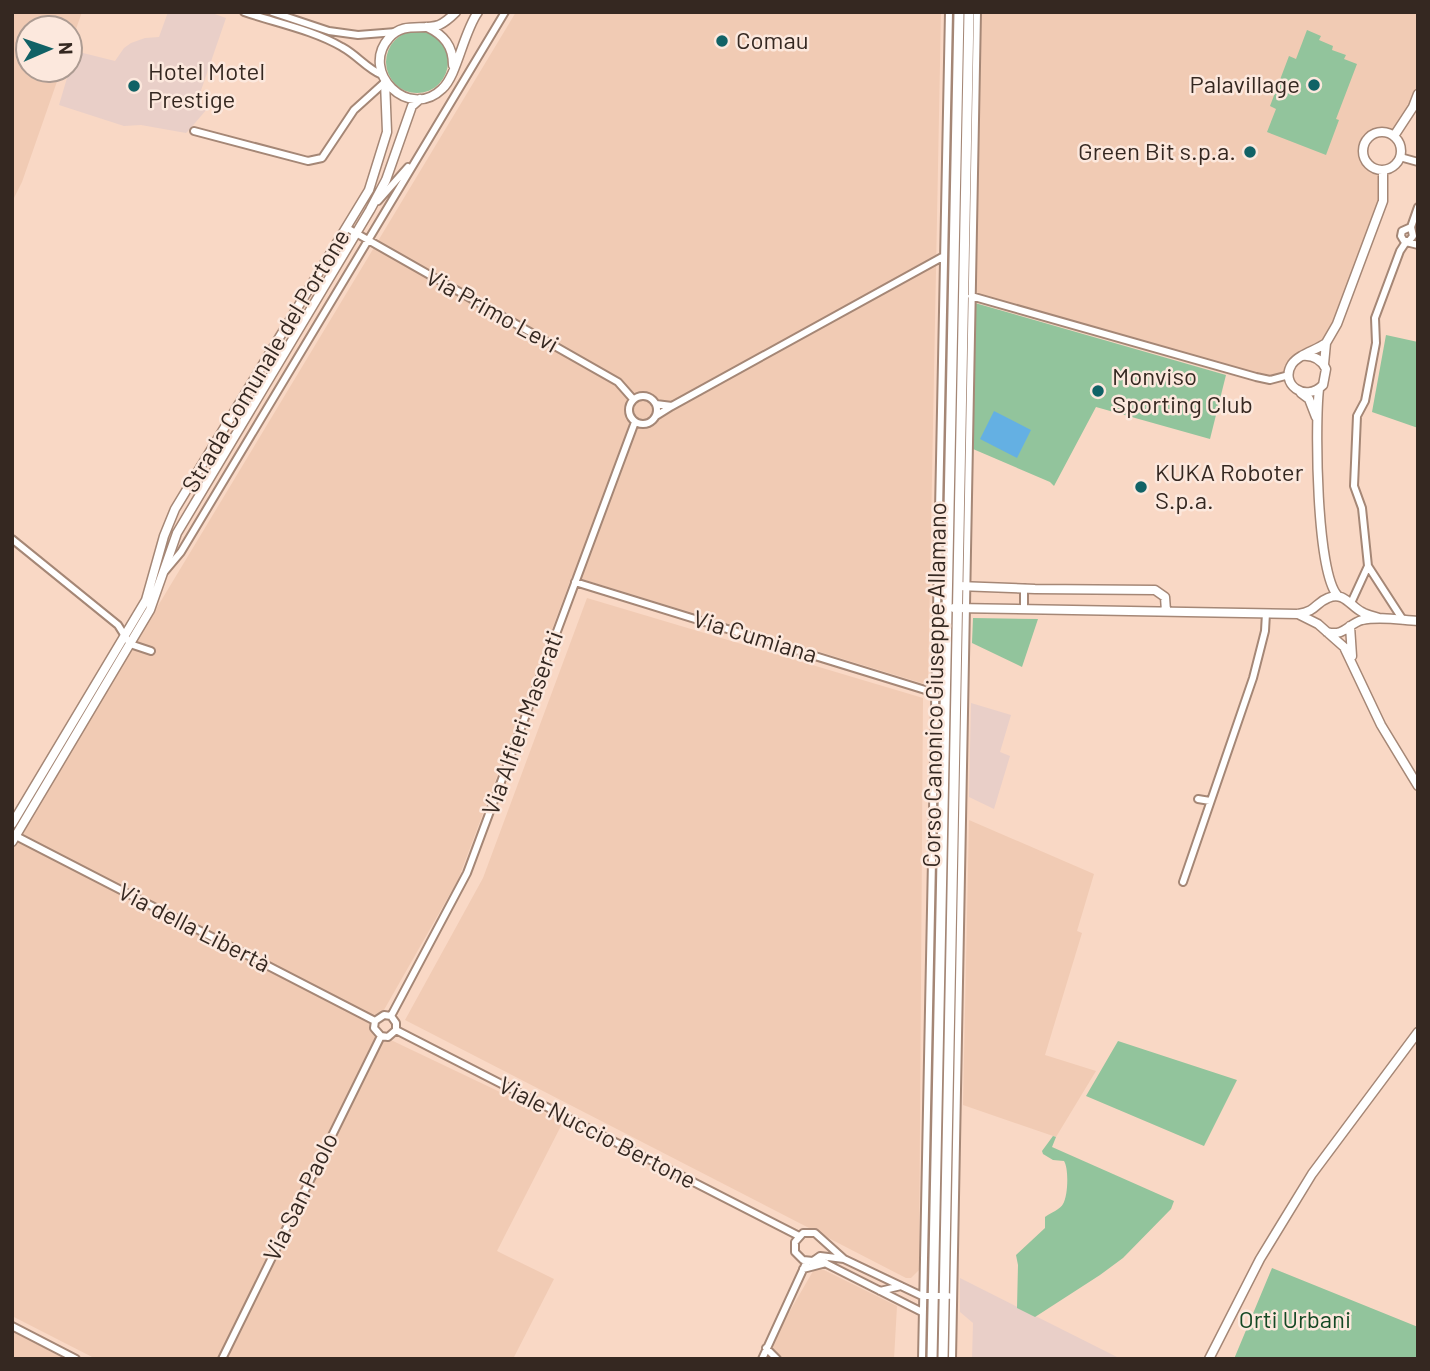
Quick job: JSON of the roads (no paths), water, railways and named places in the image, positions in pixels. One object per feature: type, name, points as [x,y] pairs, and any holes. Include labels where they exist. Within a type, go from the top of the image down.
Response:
[{"type":"main road","name":"Corso Canonico Giuseppe Allamano","points":[[943,1359],[949,1296],[957,608],[959,12]]},
{"type":"main road","name":"Corso Canonico Giuseppe Allamano","points":[[932,1359],[957,608],[962,586],[969,12]]},
{"type":"street","points":[[244,12],[264,15],[328,40],[384,78],[401,96],[420,99],[433,96],[449,81],[467,32],[478,12]]},
{"type":"street","points":[[271,12],[329,31],[358,35],[440,24],[456,12]]},
{"type":"street","name":"Strada Comunale del Portone","points":[[162,575],[181,552],[505,12]]},
{"type":"street","name":"Corso Canonico Giuseppe Allamano","points":[[922,1359],[949,12]]},
{"type":"street","name":"Corso Canonico Giuseppe Allamano","points":[[962,586],[977,12]]},
{"type":"street","points":[[427,27],[445,39],[451,48],[453,68]]},
{"type":"street","name":"Strada Comunale del Portone","points":[[13,838],[128,640],[149,593],[164,536],[175,509],[369,190],[388,126],[384,78],[380,64],[383,48],[396,32]]},
{"type":"street","points":[[194,131],[308,161],[318,161],[354,110],[384,78]]},
{"type":"street","points":[[1394,136],[1413,107],[1418,94]]},
{"type":"street","name":"Strada Comunale del Portone","points":[[12,824],[128,640],[150,610],[177,533],[370,211],[386,180],[410,111],[420,99]]},
{"type":"street","points":[[1382,132],[1394,136],[1400,145],[1401,157],[1395,165],[1383,170],[1376,169],[1364,156],[1365,144],[1375,134],[1382,132]]},
{"type":"street","points":[[1401,157],[1418,162]]},
{"type":"street","name":"Strada Comunale del Portone","points":[[370,211],[391,184],[417,159]]},
{"type":"street","points":[[1379,618],[1338,596],[1331,587],[1320,518],[1317,420],[1319,389],[1327,375],[1324,364],[1326,343],[1337,324],[1383,201],[1383,170]]},
{"type":"street","points":[[1402,620],[1368,566],[1362,508],[1354,486],[1357,416],[1365,401],[1376,343],[1375,318],[1389,275],[1406,242],[1412,239],[1418,207]]},
{"type":"street","name":"Via Primo Levi","points":[[346,228],[618,382],[634,399]]},
{"type":"street","points":[[1414,231],[1402,231],[1402,239],[1418,245]]},
{"type":"street","points":[[672,406],[656,404],[643,395],[634,399],[629,412],[635,422],[646,424],[672,406],[944,256]]},
{"type":"street","points":[[971,296],[1255,377],[1270,380],[1289,375]]},
{"type":"street","points":[[1317,420],[1308,399],[1296,389],[1289,375],[1293,363],[1326,343]]},
{"type":"street","points":[[1302,356],[1314,356],[1324,364]]},
{"type":"street","points":[[1296,389],[1308,393],[1319,389]]},
{"type":"street","points":[[656,404],[656,416]]},
{"type":"street","name":"Via Alfieri Maserati","points":[[391,1016],[467,873],[635,422]]},
{"type":"street","points":[[12,539],[118,625],[128,640],[151,651]]},
{"type":"street","points":[[1354,666],[1350,648],[1352,604],[1368,566]]},
{"type":"street","points":[[1328,576],[1317,615],[1321,627],[1344,647],[1381,725],[1418,786]]},
{"type":"street","name":"Via Cumiana","points":[[575,582],[935,693]]},
{"type":"street","points":[[962,586],[1155,590],[1165,597],[1166,611]]},
{"type":"street","points":[[1024,588],[1024,609]]},
{"type":"street","points":[[936,608],[1298,614],[1338,596]]},
{"type":"street","points":[[1183,882],[1253,678],[1265,631],[1266,613]]},
{"type":"street","points":[[1298,614],[1321,627],[1339,633],[1351,625],[1379,618],[1418,621]]},
{"type":"street","points":[[1198,799],[1210,801]]},
{"type":"street","name":"Via della Libertà","points":[[13,838],[375,1021]]},
{"type":"street","points":[[384,1015],[391,1016],[395,1020],[396,1030],[391,1035],[381,1036],[374,1028],[375,1021],[384,1015]]},
{"type":"street","name":"Viale Nuccio Bertone","points":[[396,1030],[799,1236],[815,1233],[823,1243],[844,1259],[922,1296],[949,1296]]},
{"type":"street","points":[[1209,1359],[1260,1259],[1312,1174],[1418,1032]]},
{"type":"street","name":"Via San Paolo","points":[[222,1359],[381,1036]]},
{"type":"street","points":[[762,1359],[807,1261],[795,1252],[795,1242],[799,1236]]},
{"type":"street","points":[[823,1243],[819,1257],[826,1263],[922,1312]]},
{"type":"street","name":"Viale Nuccio Bertone","points":[[807,1261],[819,1257],[844,1259]]},
{"type":"street","points":[[802,1270],[826,1263]]},
{"type":"street","points":[[880,1291],[901,1286]]},
{"type":"street","name":"Corso Canonico Giuseppe Allamano","points":[[949,1296],[951,1359]]},
{"type":"street","points":[[12,1326],[76,1359]]},
{"type":"street","points":[[766,1349],[777,1359]]},
{"type":"water","points":[[994,411],[1031,430],[1017,458],[980,439]]},
{"type":"place","name":"Comau","points":[[722,41]]},
{"type":"place","name":"Palavillage","points":[[1314,85]]},
{"type":"place","name":"Hotel Motel Prestige","points":[[134,86]]},
{"type":"place","name":"Green Bit s.p.a.","points":[[1250,152]]},
{"type":"place","name":"Monviso Sporting Club","points":[[1098,391]]},
{"type":"place","name":"KUKA Roboter S.p.a.","points":[[1141,487]]},
{"type":"park label","name":"Orti Urbani","points":[[1295,1320]]}]
